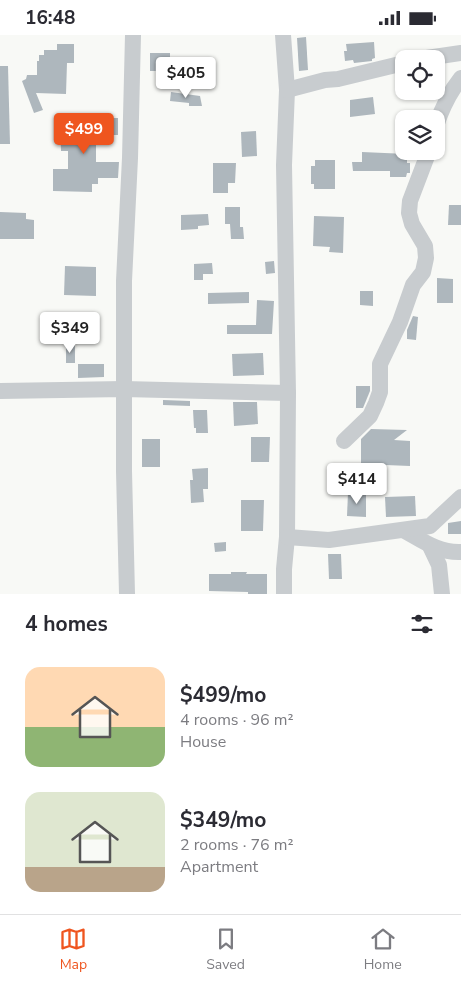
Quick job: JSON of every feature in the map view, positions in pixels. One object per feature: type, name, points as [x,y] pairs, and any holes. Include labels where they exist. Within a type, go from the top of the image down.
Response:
[{"type":"street","points":[[126,594],[124,281],[133,35]]},
{"type":"street","points":[[283,35],[287,90],[284,165],[288,393],[288,537],[284,569],[284,594]]},
{"type":"street","points":[[445,55],[461,53]]},
{"type":"street","points":[[287,90],[395,65]]},
{"type":"street","points":[[442,110],[452,89],[461,78]]},
{"type":"street","points":[[344,441],[370,416],[380,392],[380,364],[400,322],[413,285],[423,272],[426,258],[425,246],[412,224],[409,213],[410,201],[425,160]]},
{"type":"street","points":[[0,391],[124,389],[288,393]]},
{"type":"street","points":[[288,537],[329,540],[380,532],[405,531],[430,526],[461,497]]},
{"type":"street","points":[[405,531],[430,546],[451,552],[461,552]]},
{"type":"street","points":[[430,546],[439,565],[442,594]]},
{"type":"building","points":[[306,37],[308,70],[299,71],[297,38]]},
{"type":"building","points":[[374,42],[375,58],[372,61],[354,63],[353,60],[345,61],[344,51],[347,51],[346,44]]},
{"type":"building","points":[[57,44],[74,44],[74,63],[67,63],[66,94],[36,93],[43,110],[34,113],[22,81],[26,79],[27,75],[37,75],[39,55],[44,55],[44,50],[57,50]]},
{"type":"building","points":[[150,53],[170,53],[170,71],[150,71]]},
{"type":"building","points":[[0,66],[8,66],[10,144],[0,144]]},
{"type":"building","points":[[171,92],[200,96],[202,106],[189,106],[189,103],[170,101]]},
{"type":"building","points":[[373,97],[375,114],[350,117],[350,100]]},
{"type":"building","points":[[60,116],[71,116],[71,120],[108,120],[108,118],[118,118],[118,135],[96,135],[96,162],[119,162],[118,178],[98,178],[98,184],[92,184],[92,192],[53,191],[53,169],[68,169],[68,151],[61,151]]},
{"type":"building","points":[[256,131],[257,156],[242,157],[241,132]]},
{"type":"building","points":[[362,152],[395,153],[395,160],[407,160],[407,163],[410,163],[410,173],[407,173],[406,177],[390,177],[390,171],[353,171],[352,162],[362,162]]},
{"type":"building","points":[[315,160],[335,160],[335,189],[314,189],[314,184],[311,184],[311,166],[315,166]]},
{"type":"building","points":[[213,163],[236,163],[235,183],[228,183],[228,193],[213,193]]},
{"type":"building","points":[[449,205],[461,205],[461,225],[448,225]]},
{"type":"building","points":[[225,207],[240,207],[240,227],[243,227],[244,239],[231,239],[230,224],[225,224]]},
{"type":"building","points":[[0,212],[26,213],[26,219],[34,220],[34,239],[0,239]]},
{"type":"building","points":[[208,214],[209,225],[198,226],[198,229],[181,230],[181,215]]},
{"type":"building","points":[[314,216],[344,217],[343,253],[329,252],[330,247],[313,246]]},
{"type":"building","points":[[274,261],[275,273],[266,274],[265,262]]},
{"type":"building","points":[[212,263],[213,274],[203,274],[203,280],[194,280],[194,264]]},
{"type":"building","points":[[65,266],[96,267],[96,296],[64,295]]},
{"type":"building","points":[[437,278],[453,279],[453,303],[437,303]]},
{"type":"building","points":[[360,291],[373,291],[373,306],[360,305]]},
{"type":"building","points":[[249,292],[249,303],[208,304],[208,293]]},
{"type":"building","points":[[257,300],[274,301],[272,334],[227,334],[227,325],[256,325]]},
{"type":"building","points":[[413,316],[418,317],[416,340],[407,339],[407,330]]},
{"type":"building","points":[[66,345],[75,345],[75,363],[66,363]]},
{"type":"building","points":[[263,353],[264,375],[233,376],[232,354]]},
{"type":"building","points":[[78,364],[104,364],[104,377],[78,378]]},
{"type":"building","points":[[356,386],[370,386],[370,391],[363,408],[356,408]]},
{"type":"building","points":[[163,400],[190,401],[190,406],[163,405]]},
{"type":"building","points":[[233,402],[257,402],[258,424],[234,426]]},
{"type":"building","points":[[193,410],[207,410],[208,433],[196,433]]},
{"type":"building","points":[[371,429],[407,430],[394,440],[410,441],[410,466],[361,464],[361,439]]},
{"type":"building","points":[[251,437],[270,437],[269,462],[251,462]]},
{"type":"building","points":[[142,439],[160,439],[160,467],[142,467]]},
{"type":"building","points":[[208,468],[208,489],[203,489],[204,502],[191,503],[190,480],[193,480],[192,469]]},
{"type":"building","points":[[348,493],[366,493],[366,517],[347,516]]},
{"type":"building","points":[[415,496],[416,516],[386,517],[385,497]]},
{"type":"building","points":[[241,500],[264,500],[263,531],[241,531]]},
{"type":"building","points":[[461,521],[461,534],[448,534],[448,523]]},
{"type":"building","points":[[226,542],[226,551],[215,552],[214,543]]},
{"type":"building","points":[[328,554],[341,554],[342,579],[329,579]]},
{"type":"building","points":[[231,572],[267,574],[267,594],[209,591],[209,574],[231,574]]}]
